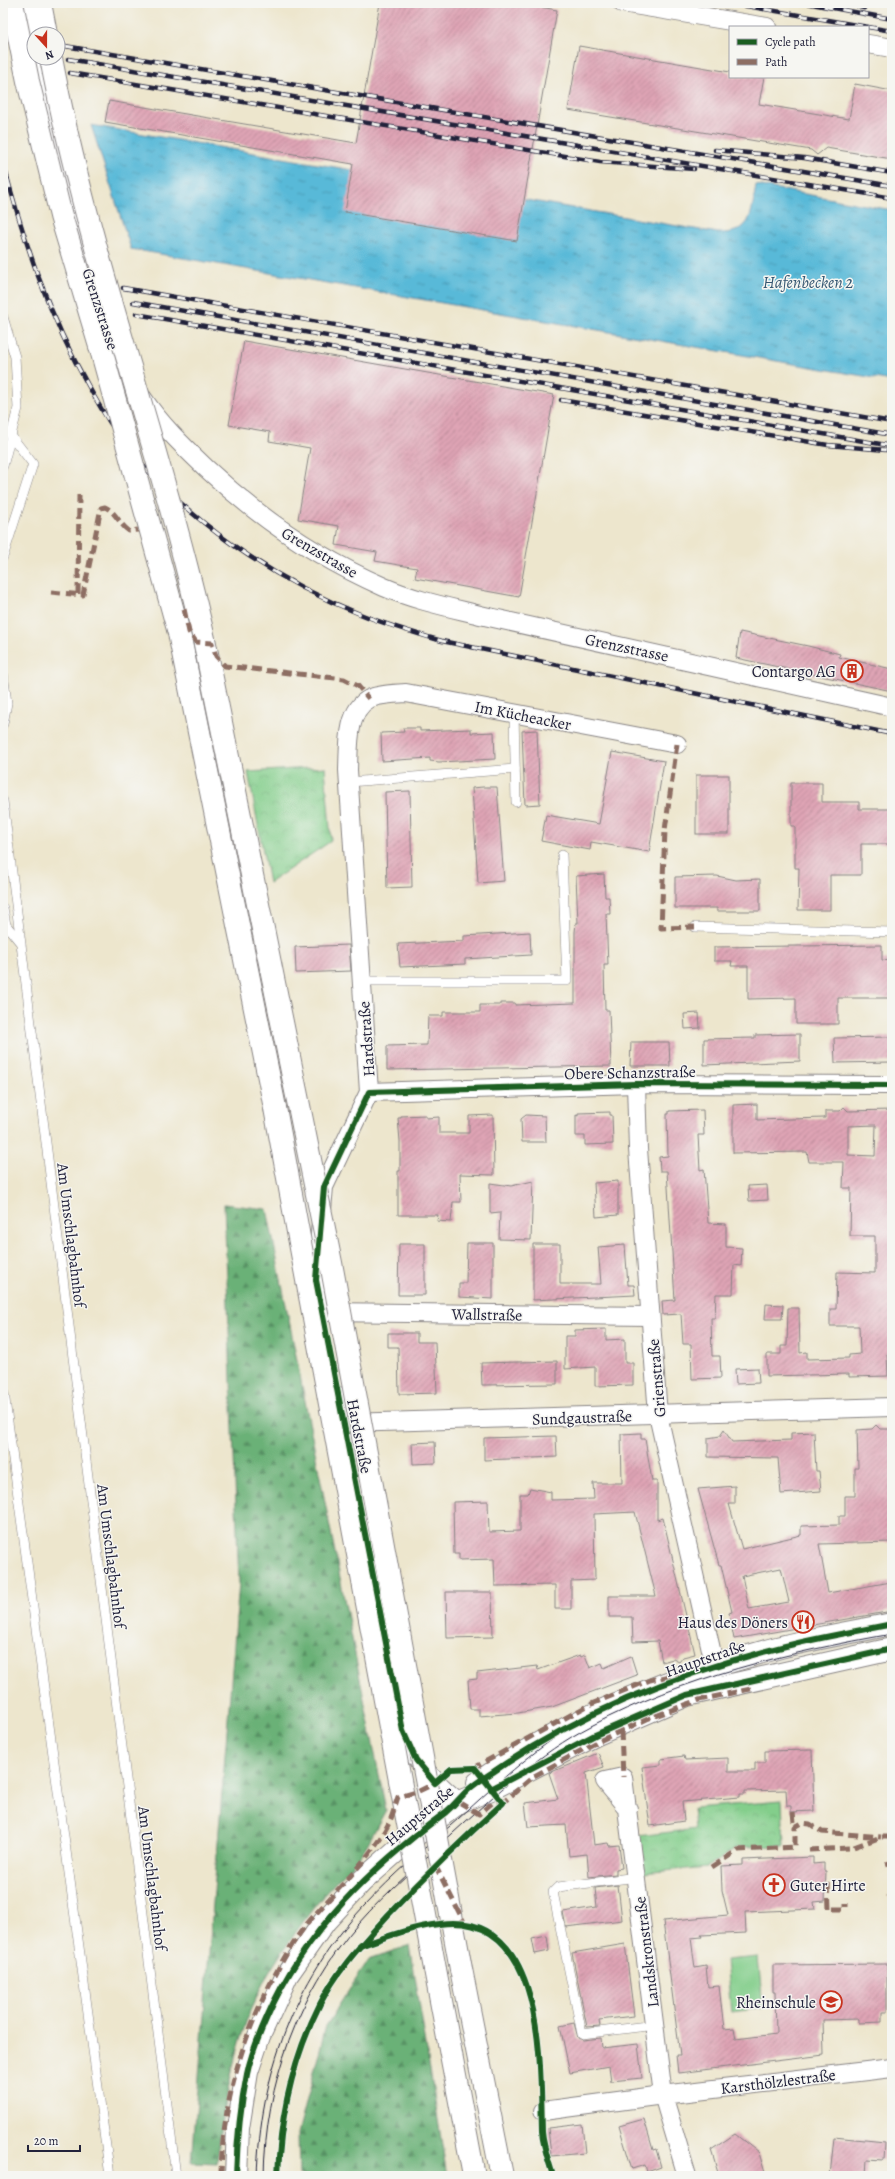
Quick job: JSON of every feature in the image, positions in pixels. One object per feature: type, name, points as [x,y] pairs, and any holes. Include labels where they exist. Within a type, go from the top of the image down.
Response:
[{"type":"main road","points":[[12,3],[28,81],[61,216],[102,353],[179,633],[275,1108],[353,1534],[397,1753],[471,2169]]},
{"type":"main road","points":[[40,3],[44,26]]},
{"type":"main road","points":[[53,66],[69,145],[91,232],[188,570],[204,639],[331,1263],[461,1969],[502,2176]]},
{"type":"main road","name":"Hauptstraße","points":[[459,1802],[468,1789],[545,1740],[618,1704],[715,1667],[792,1645],[892,1624]]},
{"type":"main road","name":"Hauptstraße","points":[[236,2176],[238,2128],[247,2072],[259,2036],[287,1975],[310,1940],[361,1882],[404,1844],[459,1802],[491,1789],[595,1735],[687,1695],[892,1649]]},
{"type":"street","points":[[28,3],[32,26]]},
{"type":"street","points":[[622,3],[760,26]]},
{"type":"street","points":[[869,44],[892,48]]},
{"type":"street","name":"Grenzstrasse","points":[[40,66],[62,179],[105,327],[118,359],[148,406],[166,428],[226,487],[260,516],[329,560],[386,587],[446,607],[892,707]]},
{"type":"street","name":"Im Kücheacker","points":[[369,699],[406,693],[677,744]]},
{"type":"street","name":"Hardstraße","points":[[369,699],[358,709],[350,731],[349,782],[369,1092],[324,1187],[316,1280],[403,1731],[416,1760],[435,1783],[459,1802]]},
{"type":"street","name":"Obere Schanzstraße","points":[[369,1092],[636,1084],[892,1085]]},
{"type":"street","name":"Grienstraße","points":[[636,1084],[638,1149],[658,1415],[715,1667]]},
{"type":"street","name":"Wallstraße","points":[[323,1312],[650,1316]]},
{"type":"street","name":"Sundgaustraße","points":[[344,1423],[892,1407]]},
{"type":"street","name":"Landskronstraße","points":[[628,1809],[663,2095]]},
{"type":"street","name":"Karsthölzlestraße","points":[[543,2111],[663,2095],[892,2068]]},
{"type":"street","points":[[663,2095],[687,2176]]},
{"type":"lane","points":[[3,317],[13,350],[17,376],[18,408],[12,437],[3,466]]},
{"type":"lane","points":[[3,430],[12,437],[33,464],[3,556]]},
{"type":"lane","points":[[3,673],[7,703],[3,724]]},
{"type":"lane","points":[[514,714],[516,802]]},
{"type":"lane","points":[[349,782],[515,769]]},
{"type":"lane","name":"Am Umschlagbahnhof","points":[[3,801],[19,941],[176,2176]]},
{"type":"lane","points":[[362,981],[567,981],[562,855]]},
{"type":"lane","points":[[3,908],[6,925],[19,941]]},
{"type":"lane","points":[[695,927],[892,932]]},
{"type":"lane","points":[[3,1385],[110,2176]]},
{"type":"lane","points":[[637,1877],[558,1886],[553,1892],[582,2034],[655,2025]]},
{"type":"green space","points":[[325,767],[331,841],[269,883],[248,772]]},
{"type":"green space","points":[[224,1204],[267,1209],[386,1810],[361,1855],[324,1895],[294,1935],[265,1980],[253,2005],[243,2030],[229,2082],[217,2163],[192,2162],[239,1583]]},
{"type":"green space","points":[[782,1801],[784,1846],[737,1847],[707,1867],[643,1873],[638,1836],[695,1829],[693,1808]]},
{"type":"green space","points":[[410,1945],[447,2176],[299,2176],[298,2134],[326,2026],[369,1959]]},
{"type":"green space","points":[[758,1957],[763,2008],[731,2012],[726,1960]]},
{"type":"water","name":"Hafenbecken 2","points":[[91,125],[718,233],[738,230],[744,226],[751,213],[756,185],[892,210],[892,381],[131,249]]},
{"type":"building","points":[[380,3],[518,3],[557,10],[517,241],[345,212],[353,164],[105,122],[109,101],[356,143]]},
{"type":"building","points":[[579,46],[729,72],[729,78],[764,78],[759,104],[849,119],[855,84],[892,91],[892,159],[826,148],[817,155],[811,150],[568,110]]},
{"type":"building","points":[[244,341],[554,395],[519,597],[415,578],[417,568],[375,561],[377,552],[336,545],[339,526],[298,519],[310,448],[269,441],[270,432],[229,425]]},
{"type":"building","points":[[740,632],[808,646],[840,654],[839,657],[892,669],[892,691],[736,658]]},
{"type":"building","points":[[403,728],[420,728],[420,731],[471,729],[471,733],[494,732],[495,759],[439,762],[430,761],[430,758],[382,761],[381,733],[404,732]]},
{"type":"building","points":[[537,730],[540,804],[525,805],[522,731]]},
{"type":"building","points":[[612,752],[664,761],[649,852],[591,842],[590,850],[541,841],[546,815],[599,824]]},
{"type":"building","points":[[696,775],[729,775],[729,834],[696,834]]},
{"type":"building","points":[[791,783],[822,783],[822,802],[859,802],[859,809],[892,809],[890,844],[861,844],[861,875],[830,875],[830,910],[798,910],[799,868],[795,868],[795,826],[791,826]]},
{"type":"building","points":[[497,787],[504,881],[478,883],[472,788]]},
{"type":"building","points":[[410,791],[412,887],[387,888],[385,792]]},
{"type":"building","points":[[604,874],[605,897],[609,897],[610,914],[606,914],[608,965],[604,965],[605,1010],[609,1010],[611,1066],[387,1070],[387,1046],[427,1045],[428,1016],[443,1016],[443,1012],[480,1012],[480,1005],[500,1005],[500,1003],[515,1003],[515,1005],[575,1003],[575,932],[576,923],[578,923],[576,876]]},
{"type":"building","points":[[717,876],[736,880],[760,879],[760,911],[717,911],[717,908],[675,908],[675,877]]},
{"type":"building","points":[[530,932],[531,955],[465,959],[465,964],[400,967],[398,944],[464,941],[464,936]]},
{"type":"building","points":[[349,945],[351,971],[296,973],[295,947]]},
{"type":"building","points":[[882,945],[882,960],[892,961],[892,998],[838,998],[838,1024],[796,1024],[796,998],[748,999],[748,966],[731,966],[732,961],[714,961],[714,947]]},
{"type":"building","points":[[699,1013],[700,1028],[685,1029],[684,1014]]},
{"type":"building","points":[[800,1034],[800,1061],[704,1065],[704,1039],[755,1038],[755,1035]]},
{"type":"building","points":[[892,1037],[892,1062],[835,1063],[834,1038]]},
{"type":"building","points":[[631,1042],[669,1042],[670,1066],[630,1066]]},
{"type":"building","points":[[757,1104],[757,1120],[825,1118],[825,1111],[840,1111],[844,1107],[848,1111],[892,1110],[892,1353],[887,1354],[888,1376],[849,1377],[849,1374],[767,1376],[767,1354],[781,1354],[781,1346],[787,1346],[788,1308],[799,1308],[800,1353],[807,1352],[807,1359],[849,1358],[849,1355],[860,1354],[859,1326],[830,1326],[830,1309],[836,1309],[837,1272],[875,1273],[875,1236],[850,1236],[851,1188],[843,1188],[844,1162],[809,1162],[807,1152],[733,1153],[733,1105]],"holes":[[[876,1125],[875,1156],[848,1155],[848,1126]]]},
{"type":"building","points":[[703,1110],[704,1135],[698,1135],[700,1170],[704,1169],[708,1223],[726,1224],[726,1247],[742,1248],[741,1266],[734,1265],[733,1294],[716,1294],[715,1318],[711,1318],[712,1356],[720,1356],[721,1378],[692,1379],[691,1344],[683,1344],[681,1314],[663,1315],[662,1301],[675,1300],[667,1171],[660,1171],[659,1157],[668,1156],[667,1114],[669,1114],[669,1111]]},
{"type":"building","points":[[610,1112],[610,1115],[612,1115],[613,1144],[585,1145],[585,1136],[576,1136],[576,1115],[578,1116],[578,1113]]},
{"type":"building","points":[[426,1115],[426,1118],[439,1117],[439,1133],[469,1133],[469,1116],[493,1115],[494,1175],[460,1174],[461,1202],[453,1202],[451,1222],[437,1221],[438,1215],[398,1215],[400,1141],[398,1118],[401,1118],[401,1116]]},
{"type":"building","points":[[526,1115],[545,1116],[546,1142],[522,1142],[521,1119]]},
{"type":"building","points":[[533,1181],[531,1240],[499,1239],[500,1212],[490,1213],[490,1183],[511,1186]]},
{"type":"building","points":[[618,1181],[618,1215],[596,1217],[594,1183]]},
{"type":"building","points":[[767,1185],[768,1200],[749,1201],[748,1186]]},
{"type":"building","points":[[467,1243],[493,1243],[493,1299],[459,1297],[459,1283],[466,1283]]},
{"type":"building","points":[[399,1244],[425,1244],[425,1295],[398,1295]]},
{"type":"building","points":[[533,1244],[560,1244],[560,1284],[601,1284],[598,1247],[625,1245],[628,1285],[634,1285],[635,1295],[533,1300]]},
{"type":"building","points":[[766,1304],[783,1305],[782,1319],[765,1319]]},
{"type":"building","points":[[606,1329],[606,1340],[625,1339],[625,1363],[633,1363],[633,1385],[595,1386],[595,1367],[565,1369],[565,1336],[575,1336],[575,1330]]},
{"type":"building","points":[[388,1333],[417,1333],[417,1342],[435,1342],[437,1393],[399,1394],[398,1347],[388,1347]]},
{"type":"building","points":[[557,1361],[557,1384],[482,1385],[481,1363]]},
{"type":"building","points":[[758,1368],[759,1383],[736,1384],[735,1369]]},
{"type":"building","points":[[876,1425],[880,1429],[892,1429],[892,1542],[819,1544],[828,1593],[891,1582],[892,1611],[734,1639],[729,1613],[732,1612],[721,1565],[719,1565],[698,1489],[735,1486],[735,1504],[729,1504],[742,1549],[801,1535],[801,1526],[839,1525],[839,1516],[845,1516],[845,1496],[855,1496],[855,1468],[858,1468],[857,1430],[872,1429]],"holes":[[[781,1568],[789,1602],[749,1609],[742,1576]]]},
{"type":"building","points":[[724,1430],[732,1442],[791,1440],[791,1433],[814,1432],[816,1471],[819,1471],[821,1491],[781,1494],[778,1458],[708,1457],[708,1438],[720,1436]]},
{"type":"building","points":[[641,1433],[641,1439],[645,1439],[652,1481],[657,1481],[657,1520],[663,1518],[695,1654],[683,1657],[679,1662],[673,1659],[662,1662],[658,1641],[633,1642],[632,1617],[609,1617],[609,1596],[656,1596],[635,1512],[594,1514],[595,1580],[571,1581],[571,1609],[555,1609],[555,1585],[495,1586],[494,1559],[459,1560],[459,1554],[454,1554],[453,1502],[488,1501],[489,1532],[520,1531],[520,1494],[528,1494],[530,1488],[551,1492],[551,1500],[594,1499],[593,1483],[622,1483],[621,1434]]},
{"type":"building","points":[[556,1436],[557,1457],[484,1460],[484,1438]]},
{"type":"building","points":[[435,1442],[436,1463],[413,1464],[412,1443]]},
{"type":"building","points":[[446,1592],[492,1592],[493,1637],[447,1638]]},
{"type":"building","points":[[580,1655],[581,1657],[585,1655],[590,1668],[602,1663],[604,1668],[631,1656],[637,1675],[552,1707],[518,1713],[479,1716],[479,1709],[470,1709],[468,1680],[477,1679],[477,1673],[537,1666],[538,1670]]},
{"type":"building","points":[[812,1750],[814,1811],[791,1812],[791,1806],[787,1806],[786,1790],[745,1791],[745,1794],[740,1794],[740,1797],[682,1802],[684,1821],[650,1826],[642,1767],[661,1765],[661,1759],[684,1756],[685,1760],[728,1758],[728,1771],[755,1771],[755,1763],[765,1763],[765,1751]]},
{"type":"building","points":[[598,1753],[604,1767],[586,1773],[594,1845],[608,1843],[609,1846],[619,1845],[622,1868],[616,1869],[616,1874],[589,1877],[587,1854],[569,1856],[566,1825],[528,1827],[525,1803],[558,1799],[549,1773]]},
{"type":"building","points":[[813,1857],[813,1864],[824,1863],[824,1871],[826,1871],[825,1901],[814,1902],[815,1909],[745,1912],[746,1933],[701,1935],[702,1937],[691,1938],[695,1968],[706,1966],[708,1987],[719,1986],[724,2029],[734,2028],[736,2039],[776,2034],[773,1965],[887,1964],[887,2012],[882,2012],[882,2022],[859,2023],[859,2019],[823,2020],[824,2055],[678,2073],[676,2055],[680,2055],[663,1921],[728,1915],[722,1890],[721,1866],[743,1865],[743,1860]]},
{"type":"building","points":[[618,1885],[622,1920],[566,1927],[563,1912],[597,1907],[595,1888]]},
{"type":"building","points":[[547,1936],[549,1951],[535,1954],[532,1939]]},
{"type":"building","points":[[625,1944],[634,2016],[599,2020],[600,2026],[587,2027],[572,1953]]},
{"type":"building","points":[[574,2023],[578,2038],[583,2040],[601,2038],[602,2048],[638,2044],[642,2078],[611,2081],[609,2066],[570,2073],[560,2026]]},
{"type":"building","points":[[644,2119],[653,2150],[656,2149],[661,2167],[647,2172],[645,2165],[632,2169],[619,2126]]},
{"type":"building","points":[[582,2124],[585,2153],[551,2156],[548,2128]]},
{"type":"building","points":[[735,2134],[759,2153],[766,2176],[719,2176],[711,2150]]},
{"type":"building","points":[[834,2137],[884,2142],[883,2160],[867,2159],[866,2176],[830,2176]]},
{"type":"tram line","points":[[257,2176],[265,2102],[274,2066],[285,2031],[300,1998],[318,1966],[339,1935],[386,1883],[505,1777],[538,1750],[573,1726],[627,1699],[738,1660],[892,1624]]},
{"type":"tram line","points":[[264,2176],[266,2141],[278,2074],[289,2041],[302,2010],[318,1980],[337,1951],[369,1912],[404,1877],[502,1789],[536,1761],[572,1737],[626,1709],[663,1693],[738,1668],[776,1658],[892,1634]]},
{"type":"railway","points":[[729,3],[862,26]]},
{"type":"railway","points":[[806,3],[892,19]]},
{"type":"railway","points":[[847,3],[864,8]]},
{"type":"railway","points":[[869,27],[892,31]]},
{"type":"railway","points":[[66,46],[892,186]]},
{"type":"railway","points":[[68,59],[892,198]]},
{"type":"railway","points":[[70,73],[600,162],[694,169]]},
{"type":"railway","points":[[715,150],[804,158],[892,173]]},
{"type":"railway","points":[[3,162],[38,277],[49,305],[74,360],[111,425],[126,446],[176,499],[232,545],[263,565],[327,600],[390,625],[442,641],[892,734]]},
{"type":"railway","points":[[123,288],[892,422]]},
{"type":"railway","points":[[133,302],[892,435]]},
{"type":"railway","points":[[136,314],[892,446]]},
{"type":"railway","points":[[561,400],[828,445],[886,450]]},
{"type":"marked path","points":[[78,594],[79,495]]},
{"type":"marked path","points":[[51,592],[83,595],[101,508],[105,507],[109,509],[129,531],[138,530]]},
{"type":"marked path","points":[[184,609],[189,632],[196,642],[212,643],[216,656],[225,666],[344,679],[358,686],[369,699]]},
{"type":"marked path","points":[[677,744],[665,830],[661,928],[695,927]]},
{"type":"marked path","points":[[472,1769],[589,1705],[650,1680],[679,1674]]},
{"type":"marked path","points":[[500,1805],[534,1776],[599,1741],[647,1719],[699,1700],[755,1688]]},
{"type":"marked path","points":[[621,1731],[623,1777]]},
{"type":"marked path","points":[[221,2176],[225,2123],[236,2071],[253,2021],[279,1967],[303,1929],[360,1865],[381,1837],[390,1820],[398,1797],[417,1792],[437,1782]]},
{"type":"marked path","points":[[459,1802],[479,1814],[492,1803],[503,1803]]},
{"type":"marked path","points":[[793,1812],[794,1822],[797,1825]]},
{"type":"marked path","points":[[712,1867],[738,1850],[795,1847],[795,1827],[802,1823],[810,1824],[822,1832],[881,1837]]},
{"type":"marked path","points":[[809,1850],[851,1848],[881,1837],[892,1837]]},
{"type":"marked path","points":[[886,1864],[892,1862]]},
{"type":"marked path","points":[[435,1865],[465,1924]]},
{"type":"marked path","points":[[828,1883],[829,1909],[846,1909],[846,1903]]},
{"type":"marked path","points":[[887,1894],[892,1895]]},
{"type":"cycle path","points":[[278,2176],[279,2154],[285,2109],[295,2066],[302,2045],[320,2004],[334,1980],[351,1957],[388,1915],[444,1858],[503,1803],[475,1768],[451,1769],[435,1783],[416,1760],[403,1731],[316,1280],[324,1187],[369,1092],[636,1084],[892,1085]]},
{"type":"cycle path","points":[[236,2176],[241,2112],[249,2067],[261,2031],[283,1985],[321,1928],[343,1902],[392,1855],[450,1809],[469,1789],[528,1749],[562,1730],[632,1697],[741,1658],[792,1644],[892,1624]]},
{"type":"cycle path","points":[[491,1789],[595,1735],[687,1695],[892,1649]]},
{"type":"cycle path","points":[[360,1946],[409,1930],[439,1924],[474,1926],[500,1940],[518,1965],[530,1996],[537,2032],[542,2132],[546,2154],[553,2176]]},
{"type":"place","name":"Contargo AG","points":[[852,671]]},
{"type":"place","name":"Haus des Döners","points":[[803,1622]]},
{"type":"place","name":"Guter Hirte","points":[[774,1885]]},
{"type":"place","name":"Rheinschule","points":[[831,2002]]}]
